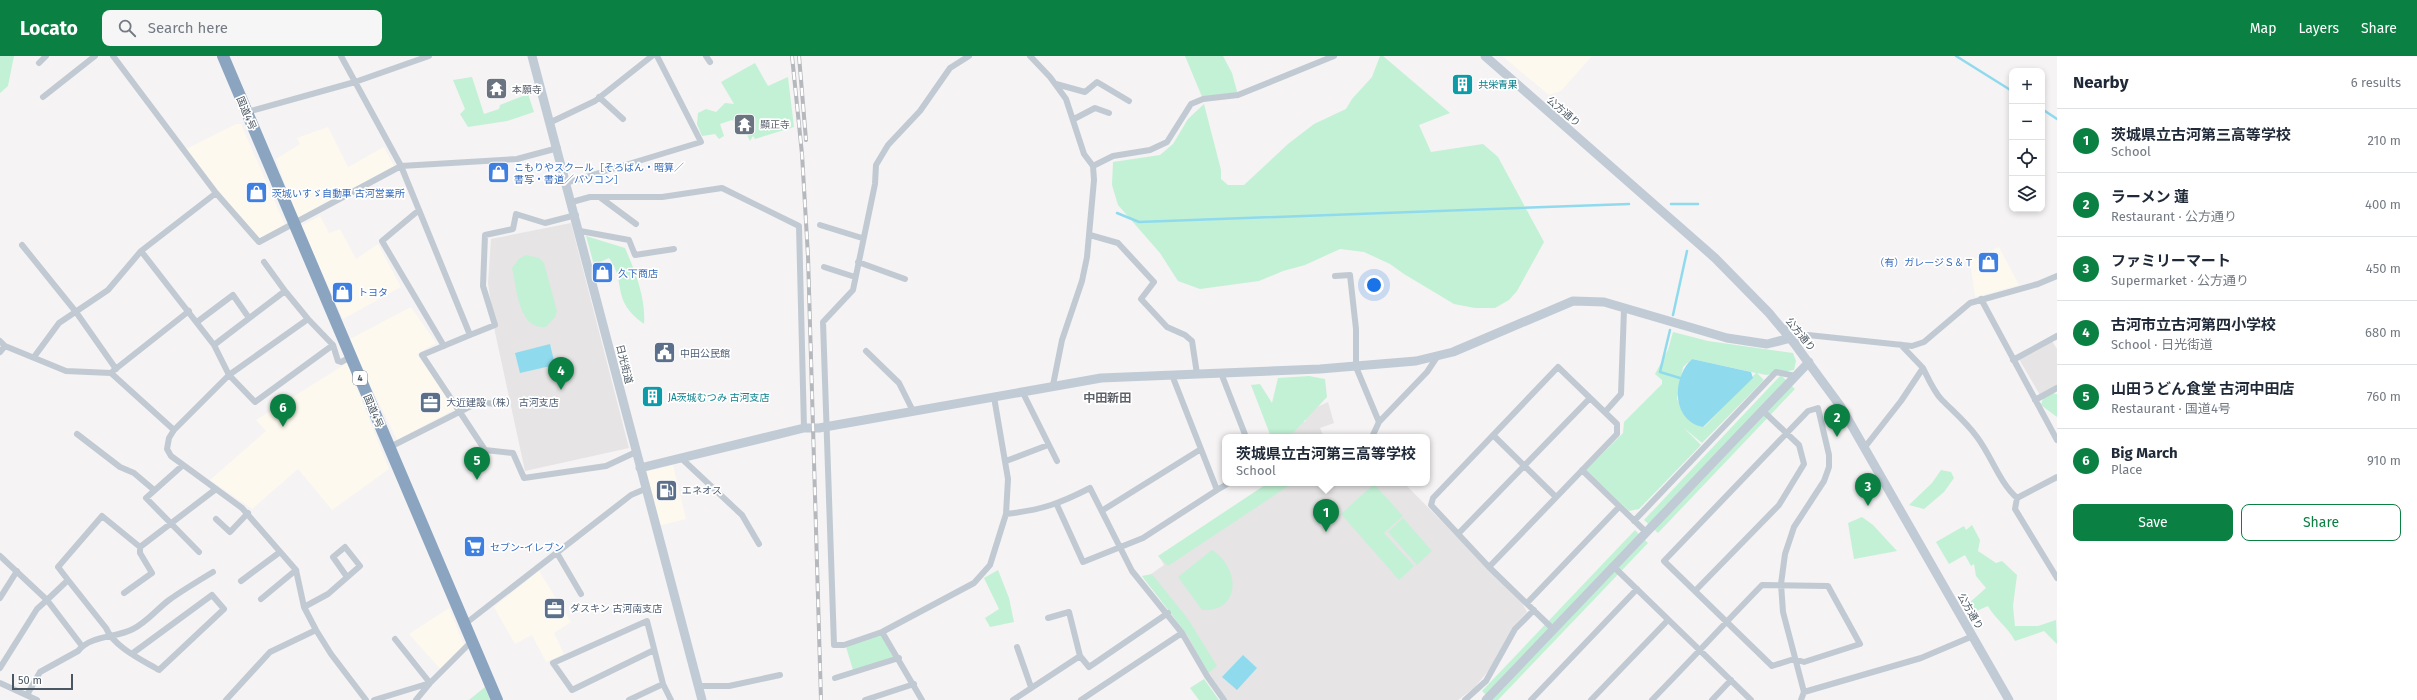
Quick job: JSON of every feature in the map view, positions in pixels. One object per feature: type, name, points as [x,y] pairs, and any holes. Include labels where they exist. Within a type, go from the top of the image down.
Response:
[{"type":"highway","name":"国道4号","points":[[223,56],[497,700]]},
{"type":"street","points":[[39,63],[46,56]]},
{"type":"street","points":[[43,97],[95,56]]},
{"type":"street","points":[[113,56],[216,193],[259,242],[401,166],[517,160],[558,148]]},
{"type":"street","points":[[341,56],[401,166],[470,335]]},
{"type":"street","points":[[247,112],[355,82],[429,56]]},
{"type":"street","name":"日光街道","points":[[532,56],[576,215],[640,468],[698,686],[700,700]]},
{"type":"street","points":[[550,122],[600,97],[652,56]]},
{"type":"street","points":[[566,183],[702,142],[657,56]]},
{"type":"street","points":[[706,56],[710,62]]},
{"type":"street","points":[[969,56],[950,68],[920,111],[888,145],[876,165],[875,184],[862,238],[855,277],[849,295],[823,322],[834,645],[844,645],[882,632],[974,584],[984,574],[990,565],[1006,514],[1008,479],[994,397]]},
{"type":"street","points":[[1030,56],[1056,84],[1066,99],[1074,119],[1084,154],[1092,166],[1094,180],[1090,235],[1082,281],[1062,340],[1054,385]]},
{"type":"street","points":[[1092,166],[1113,156],[1150,150],[1167,142],[1190,104],[1203,99],[1238,95],[1334,56]]},
{"type":"street","name":"公方通り","points":[[1485,56],[1715,258],[1784,330],[1841,407],[2009,700]]},
{"type":"street","points":[[1056,84],[1085,92],[1097,82],[1129,101]]},
{"type":"street","points":[[600,97],[622,119]]},
{"type":"street","points":[[1074,119],[1095,108],[1109,113]]},
{"type":"street","points":[[572,202],[590,197],[662,197],[722,188],[799,226],[804,428]]},
{"type":"street","points":[[34,357],[59,323],[108,290],[141,251],[216,193]]},
{"type":"street","points":[[601,198],[636,224]]},
{"type":"street","points":[[418,210],[382,241],[444,346]]},
{"type":"street","points":[[576,215],[545,223],[516,214],[513,229],[485,235],[483,286],[495,325],[422,355],[485,450],[514,453],[524,478],[606,466],[636,452]]},
{"type":"street","points":[[820,225],[862,238]]},
{"type":"street","points":[[580,231],[629,240],[635,255],[674,249]]},
{"type":"street","points":[[1090,235],[1118,243],[1154,282],[1141,299],[1167,327],[1185,335],[1192,341],[1197,374]]},
{"type":"street","points":[[22,245],[76,312],[114,371],[174,430]]},
{"type":"street","points":[[141,251],[214,345],[229,375],[255,402],[334,345]]},
{"type":"street","points":[[264,262],[308,319],[334,345],[338,361],[341,362],[351,357]]},
{"type":"street","points":[[858,262],[904,279]]},
{"type":"street","points":[[824,267],[855,277]]},
{"type":"street","points":[[1335,276],[1350,275],[1356,329],[1356,367],[1380,422]]},
{"type":"street","points":[[640,468],[804,428],[827,427],[913,410],[1101,378],[1356,367],[1397,364],[1437,357],[1573,301],[1604,302],[1727,338],[1767,344],[1792,340],[1808,335],[1912,346],[1924,342],[1970,303],[2038,284],[2057,276]]},
{"type":"street","points":[[214,345],[285,291]]},
{"type":"street","points":[[197,322],[233,295],[249,318]]},
{"type":"street","points":[[1981,299],[2057,440]]},
{"type":"street","points":[[1605,412],[1621,394],[1624,309]]},
{"type":"street","points":[[0,352],[3,343],[66,371],[114,371],[189,311]]},
{"type":"street","points":[[308,319],[229,375],[174,430],[169,438],[167,449],[171,456],[248,513],[296,570],[304,607],[316,630],[331,654],[366,700]]},
{"type":"street","points":[[1784,330],[1794,322]]},
{"type":"street","points":[[2013,360],[2057,336]]},
{"type":"street","points":[[1901,346],[1923,368],[1941,399],[1959,414],[1978,438],[2001,476],[2005,487],[2017,498]]},
{"type":"street","points":[[866,351],[899,383],[913,410]]},
{"type":"street","points":[[1374,434],[1380,422],[1427,372],[1437,357]]},
{"type":"street","points":[[1486,700],[1809,362]]},
{"type":"street","points":[[1489,567],[1617,434],[1617,424],[1558,367],[1433,498],[1431,505],[1489,567],[1553,629]]},
{"type":"street","points":[[1865,447],[1901,401],[1923,368]]},
{"type":"street","points":[[1634,521],[1776,372],[1795,376]]},
{"type":"street","points":[[1221,373],[1245,434]]},
{"type":"street","points":[[1172,375],[1218,490]]},
{"type":"street","points":[[2035,400],[2057,388]]},
{"type":"street","points":[[1022,391],[1057,461]]},
{"type":"street","points":[[1458,534],[1590,398]]},
{"type":"street","points":[[390,447],[479,402],[495,404]]},
{"type":"street","points":[[1652,700],[1727,621],[1762,585],[1780,584],[1828,586],[1860,644],[1804,662],[1794,659],[1772,666],[1727,621],[1664,561],[1808,411],[1818,408],[1829,467],[1824,480],[1794,527],[1786,554],[1780,584],[1782,612],[1794,659],[1804,692],[1801,700]]},
{"type":"street","points":[[1695,591],[1778,505],[1804,464],[1799,445],[1762,410]]},
{"type":"street","points":[[77,434],[120,467],[134,473],[154,490]]},
{"type":"street","points":[[1493,435],[1556,497]]},
{"type":"street","points":[[1006,461],[1048,445]]},
{"type":"street","points":[[1103,510],[1201,449]]},
{"type":"street","points":[[681,458],[742,515],[759,544]]},
{"type":"street","points":[[183,465],[146,498],[170,525],[198,552]]},
{"type":"street","points":[[1582,470],[1647,533]]},
{"type":"street","points":[[2017,498],[2057,477]]},
{"type":"street","points":[[1057,505],[1082,562],[1143,538],[1224,486]]},
{"type":"street","points":[[465,624],[631,495],[646,488]]},
{"type":"street","points":[[1006,514],[1038,510],[1057,505],[1090,488],[1103,510],[1132,571],[1182,633],[1206,676],[1224,700]]},
{"type":"street","points":[[140,547],[216,489]]},
{"type":"street","points":[[2017,498],[2015,509],[2057,578]]},
{"type":"street","points":[[1527,603],[1619,507]]},
{"type":"street","points":[[216,519],[230,532],[248,513]]},
{"type":"street","points":[[133,654],[212,595],[224,609],[159,670],[133,654],[109,635],[106,628],[58,567],[102,516],[140,547]]},
{"type":"street","points":[[124,593],[152,573],[140,553],[140,547]]},
{"type":"street","points":[[304,607],[328,594],[347,578],[360,566],[345,547],[333,557],[347,578]]},
{"type":"street","points":[[241,582],[280,552]]},
{"type":"street","points":[[556,553],[581,594]]},
{"type":"street","points":[[0,556],[47,600],[82,646]]},
{"type":"street","points":[[1614,567],[1752,700]]},
{"type":"street","points":[[261,599],[296,570]]},
{"type":"street","points":[[0,598],[17,571]]},
{"type":"street","points":[[27,695],[40,672],[78,651],[82,646],[109,635],[118,636],[135,628],[169,600],[213,572]]},
{"type":"street","points":[[0,668],[37,609],[68,580]]},
{"type":"street","points":[[1531,700],[1637,590]]},
{"type":"street","points":[[1465,700],[1486,681],[1515,630],[1534,610]]},
{"type":"street","points":[[1048,618],[1069,612],[1080,656],[1089,667],[1168,614]]},
{"type":"street","points":[[1591,700],[1668,620]]},
{"type":"street","points":[[654,650],[572,690],[553,663],[647,621],[663,684],[671,700]]},
{"type":"street","points":[[226,700],[270,652],[316,630]]},
{"type":"street","points":[[882,632],[899,658],[922,700]]},
{"type":"street","points":[[1081,700],[1182,633]]},
{"type":"street","points":[[1804,692],[1921,658],[1973,636]]},
{"type":"street","points":[[395,639],[430,683]]},
{"type":"street","points":[[416,700],[430,683],[472,642]]},
{"type":"street","points":[[1017,647],[1031,687]]},
{"type":"street","points":[[1013,700],[1080,656]]},
{"type":"street","points":[[835,678],[899,658]]},
{"type":"street","points":[[698,686],[729,686],[780,675]]},
{"type":"street","points":[[1712,700],[1731,680]]},
{"type":"street","points":[[0,683],[37,700]]},
{"type":"street","points":[[374,700],[430,683]]},
{"type":"street","points":[[629,700],[663,684]]},
{"type":"street","points":[[865,700],[914,684]]},
{"type":"shaded area","points":[[1502,56],[1592,56],[1561,91],[1549,95]]},
{"type":"shaded area","points":[[236,124],[241,124],[285,225],[259,242],[186,149]]},
{"type":"shaded area","points":[[328,127],[348,167],[384,147],[394,166],[297,219],[276,159],[300,144],[297,138]]},
{"type":"shaded area","points":[[320,216],[329,233],[340,229],[356,259],[378,244],[401,287],[343,319],[301,226]]},
{"type":"shaded area","points":[[571,223],[629,448],[525,471],[495,332],[488,283],[491,239]]},
{"type":"shaded area","points":[[1999,247],[2019,285],[1975,297],[1970,261]]},
{"type":"shaded area","points":[[411,307],[436,343],[417,354],[455,409],[397,440],[348,340]]},
{"type":"shaded area","points":[[2052,341],[2057,349],[2057,385],[2040,395],[2019,359]]},
{"type":"shaded area","points":[[347,363],[389,469],[332,510],[298,469],[252,509],[210,480],[266,431],[256,420]]},
{"type":"shaded area","points":[[1328,402],[1334,423],[1320,428],[1323,434],[1289,434],[1288,428],[1306,421],[1304,413]]},
{"type":"shaded area","points":[[673,465],[686,519],[658,526],[645,472]]},
{"type":"shaded area","points":[[1271,486],[1407,486],[1522,603],[1527,612],[1512,628],[1489,670],[1474,688],[1458,700],[1227,700],[1208,673],[1181,625],[1144,579],[1164,565],[1160,558]]},
{"type":"shaded area","points":[[539,571],[571,622],[554,633],[564,654],[546,662],[532,635],[515,644],[494,607]]},
{"type":"shaded area","points":[[449,608],[464,645],[442,671],[409,634]]},
{"type":"green space","points":[[0,56],[14,56],[8,86],[0,93]]},
{"type":"green space","points":[[1185,56],[1223,56],[1232,73],[1238,95],[1203,99]]},
{"type":"green space","points":[[1380,56],[1383,56],[1450,113],[1419,125],[1431,152],[1483,144],[1498,157],[1544,242],[1517,291],[1509,300],[1495,308],[1475,308],[1454,304],[1390,264],[1364,252],[1340,249],[1305,265],[1283,271],[1259,281],[1200,289],[1178,281],[1160,253],[1118,205],[1112,185],[1113,162],[1160,155],[1173,144],[1188,119],[1204,104],[1221,170],[1221,179],[1228,185],[1244,185],[1288,144],[1314,124],[1346,109],[1352,99],[1372,77]]},
{"type":"green space","points":[[755,63],[768,86],[788,77],[794,127],[755,139],[753,136],[750,141],[744,128],[732,120],[720,124],[724,136],[719,139],[715,134],[702,136],[697,124],[698,113],[706,109],[716,112],[725,103],[734,104],[721,82]]},
{"type":"green space","points":[[472,77],[484,114],[499,109],[500,105],[528,94],[534,112],[507,121],[468,127],[460,114],[465,109],[453,80]]},
{"type":"green space","points":[[586,236],[625,248],[642,295],[644,324],[633,315],[627,307],[620,291],[617,275],[609,258],[594,265]]},
{"type":"green space","points":[[526,255],[539,258],[544,263],[557,311],[555,317],[546,327],[537,326],[530,322],[524,315],[520,306],[512,268],[519,259]]},
{"type":"green space","points":[[1673,332],[1708,341],[1793,353],[1796,361],[1794,370],[1766,375],[1757,373],[1764,380],[1702,443],[1684,428],[1701,445],[1639,509],[1629,511],[1586,470],[1623,433],[1624,422],[1662,384],[1662,380],[1655,374],[1668,350]],"holes":[[[1692,359],[1756,373],[1704,427],[1694,423],[1691,420],[1677,399],[1683,367]]]},
{"type":"green space","points":[[1781,375],[1795,389],[1658,533],[1644,520]]},
{"type":"green space","points":[[1309,376],[1325,379],[1327,397],[1293,433],[1291,432],[1291,434],[1270,434],[1251,385],[1260,384],[1272,403],[1278,378]]},
{"type":"green space","points":[[2051,393],[2057,394],[2057,417],[2041,405],[2043,398]]},
{"type":"green space","points":[[1941,470],[1951,472],[1954,478],[1944,492],[1924,509],[1909,505],[1932,483]]},
{"type":"green space","points":[[1263,486],[1288,486],[1168,566],[1158,556]]},
{"type":"green space","points":[[1372,486],[1376,486],[1403,516],[1384,533],[1414,566],[1399,580],[1341,514]]},
{"type":"green space","points":[[1862,517],[1873,525],[1897,551],[1854,559],[1848,523]]},
{"type":"green space","points":[[1403,518],[1432,551],[1417,565],[1388,532]]},
{"type":"green space","points":[[1972,525],[1980,540],[1978,551],[1996,563],[2002,561],[2017,575],[2013,606],[2015,626],[2038,626],[2056,620],[2057,644],[2044,631],[2015,641],[2009,631],[1988,606],[1974,612],[1968,604],[1986,588],[1976,576],[1974,564],[1971,566],[1965,555],[1949,564],[1936,542],[1964,526],[1966,530]]},
{"type":"green space","points":[[1635,530],[1648,543],[1498,700],[1491,700],[1482,691]]},
{"type":"green space","points":[[1212,550],[1228,567],[1232,577],[1232,587],[1230,596],[1224,604],[1215,609],[1202,610],[1178,577]]},
{"type":"green space","points":[[998,570],[1009,598],[1014,622],[990,627],[985,618],[999,609],[984,578]]},
{"type":"green space","points":[[1152,574],[1188,619],[1217,666],[1208,673],[1188,636],[1142,576]]},
{"type":"green space","points":[[881,634],[896,657],[853,670],[846,647]]},
{"type":"green space","points":[[1204,679],[1219,700],[1199,700],[1190,688]]},
{"type":"green space","points":[[485,687],[490,700],[469,700]]},
{"type":"water","points":[[550,344],[555,365],[520,373],[515,353]]},
{"type":"water","points":[[1692,359],[1751,372],[1753,378],[1703,427],[1693,423],[1685,416],[1680,408],[1678,398],[1678,387],[1681,376],[1685,367]]},
{"type":"water","points":[[1243,655],[1257,668],[1237,690],[1222,677]]},
{"type":"waterway","points":[[1956,56],[2009,89]]},
{"type":"waterway","points":[[2045,111],[2057,119]]},
{"type":"waterway","points":[[1117,213],[1139,222],[1629,204]]},
{"type":"waterway","points":[[1671,204],[1698,204]]},
{"type":"waterway","points":[[1673,315],[1687,251]]},
{"type":"waterway","points":[[1670,330],[1660,372],[1680,378]]},
{"type":"railway","points":[[792,56],[802,154],[808,256],[821,700]]},
{"type":"railway","points":[[799,56],[806,140]]},
{"type":"place","name":"共栄青果","points":[[1463,84]]},
{"type":"place","name":"本願寺","points":[[497,89]]},
{"type":"place","name":"顯正寺","points":[[745,124]]},
{"type":"place","name":"こもりやスクール［そろばん・暗算／ 書写・書道／パソコン］","points":[[499,173]]},
{"type":"place","name":"茨城いすゞ自動車 古河営業所","points":[[256,193]]},
{"type":"place","name":"（有）ガレージＳ＆Ｔ","points":[[1989,262]]},
{"type":"place","name":"久下商店","points":[[603,273]]},
{"type":"place","name":"トヨタ","points":[[342,292]]},
{"type":"place","name":"中田公民館","points":[[664,353]]},
{"type":"place","name":"古河市立古河第四小学校","points":[[561,390]]},
{"type":"place","name":"JA茨城むつみ 古河支店","points":[[652,397]]},
{"type":"place","name":"大近建設（株） 古河支店","points":[[430,402]]},
{"type":"place","name":"Big March","points":[[283,427]]},
{"type":"place","name":"ラーメン 蓮","points":[[1837,437]]},
{"type":"place","name":"山田うどん食堂 古河中田店","points":[[477,480]]},
{"type":"place","name":"エネオス","points":[[666,490]]},
{"type":"place","name":"ファミリーマート","points":[[1868,506]]},
{"type":"place","name":"茨城県立古河第三高等学校","points":[[1326,532]]},
{"type":"place","name":"セブン-イレブン","points":[[475,547]]},
{"type":"place","name":"ダスキン 古河南支店","points":[[555,608]]},
{"type":"district","name":"中田新田","points":[[1107,398]]}]
